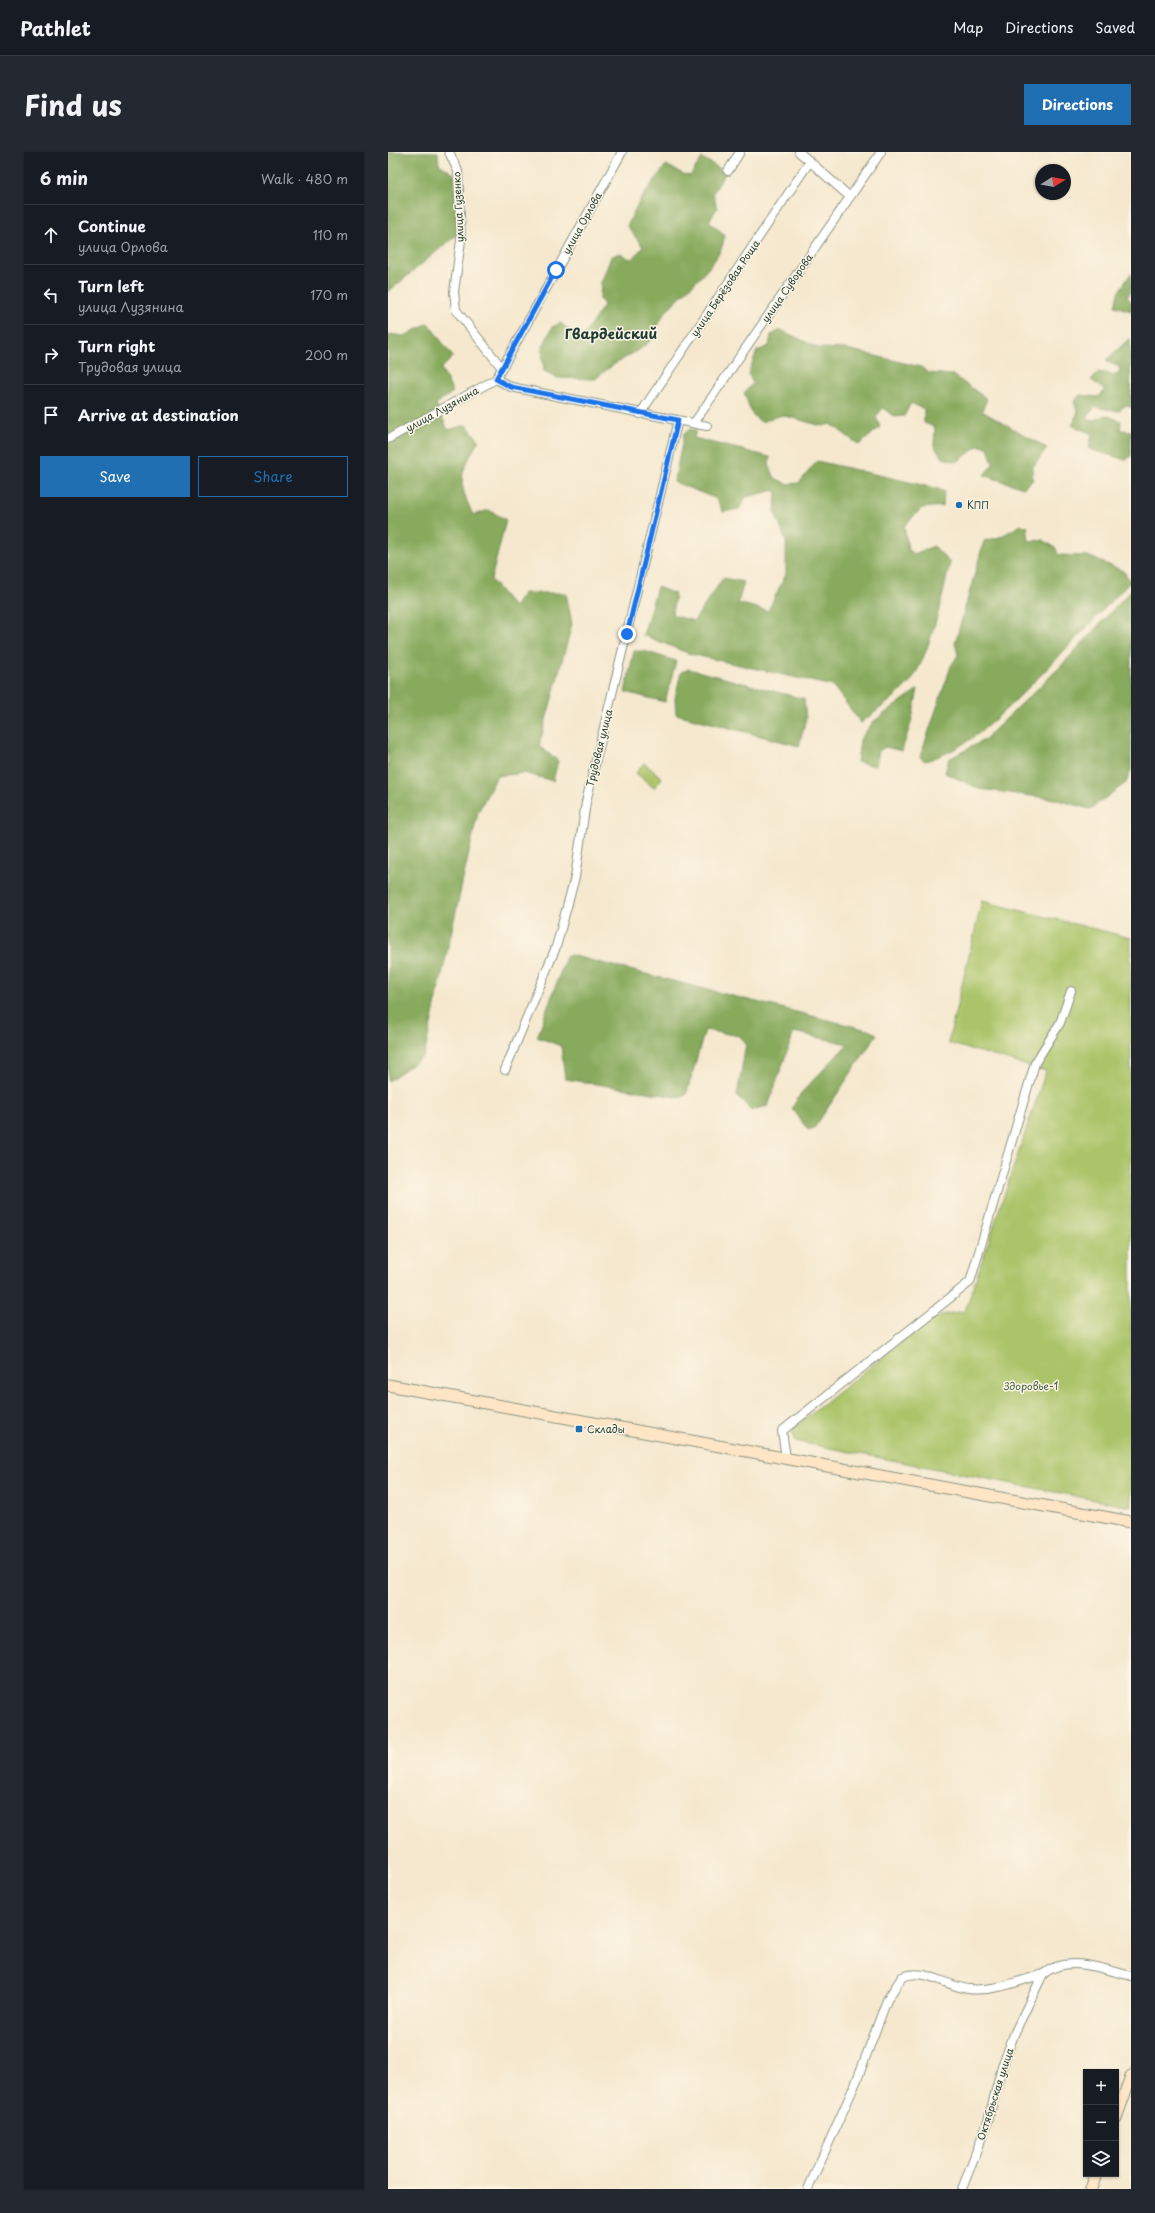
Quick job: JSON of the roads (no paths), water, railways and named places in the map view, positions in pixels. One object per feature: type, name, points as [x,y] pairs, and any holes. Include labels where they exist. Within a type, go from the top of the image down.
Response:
[{"type":"main road","points":[[388,1385],[1131,1522]]},
{"type":"main road","points":[[1119,2110],[1131,2076]]},
{"type":"main road","points":[[1091,2189],[1095,2177]]},
{"type":"street","name":"улица Гузенко","points":[[449,152],[458,171],[461,240],[454,292],[456,310],[502,368]]},
{"type":"street","name":"улица Орлова","points":[[496,379],[622,152]]},
{"type":"street","points":[[728,171],[740,152]]},
{"type":"street","points":[[799,152],[850,197]]},
{"type":"street","name":"улица Суворова","points":[[694,423],[881,152]]},
{"type":"street","name":"улица Берёзовая Роща","points":[[640,414],[810,161]]},
{"type":"street","points":[[496,379],[511,387],[706,426]]},
{"type":"street","name":"улица Лузянина","points":[[388,439],[496,379]]},
{"type":"street","name":"Трудовая улица","points":[[505,1070],[556,947],[575,877],[586,802],[678,420]]},
{"type":"street","points":[[786,1458],[782,1431],[970,1282],[1035,1063],[1060,1023],[1071,991]]},
{"type":"street","points":[[808,2189],[857,2080],[887,2000],[902,1977],[917,1974],[966,1989],[980,1989],[997,1987],[1043,1974],[1052,1967],[1073,1963],[1131,1976]]},
{"type":"street","name":"Октябрьская улица","points":[[962,2189],[988,2121],[1002,2067],[1015,2032],[1043,1974]]},
{"type":"place","name":"КПП","points":[[959,505]]},
{"type":"place","name":"Склады","points":[[579,1429]]},
{"type":"district","name":"Гвардейский","points":[[611,334]]},
{"type":"park label","name":"Здоровье-1","points":[[1031,1386]]}]
